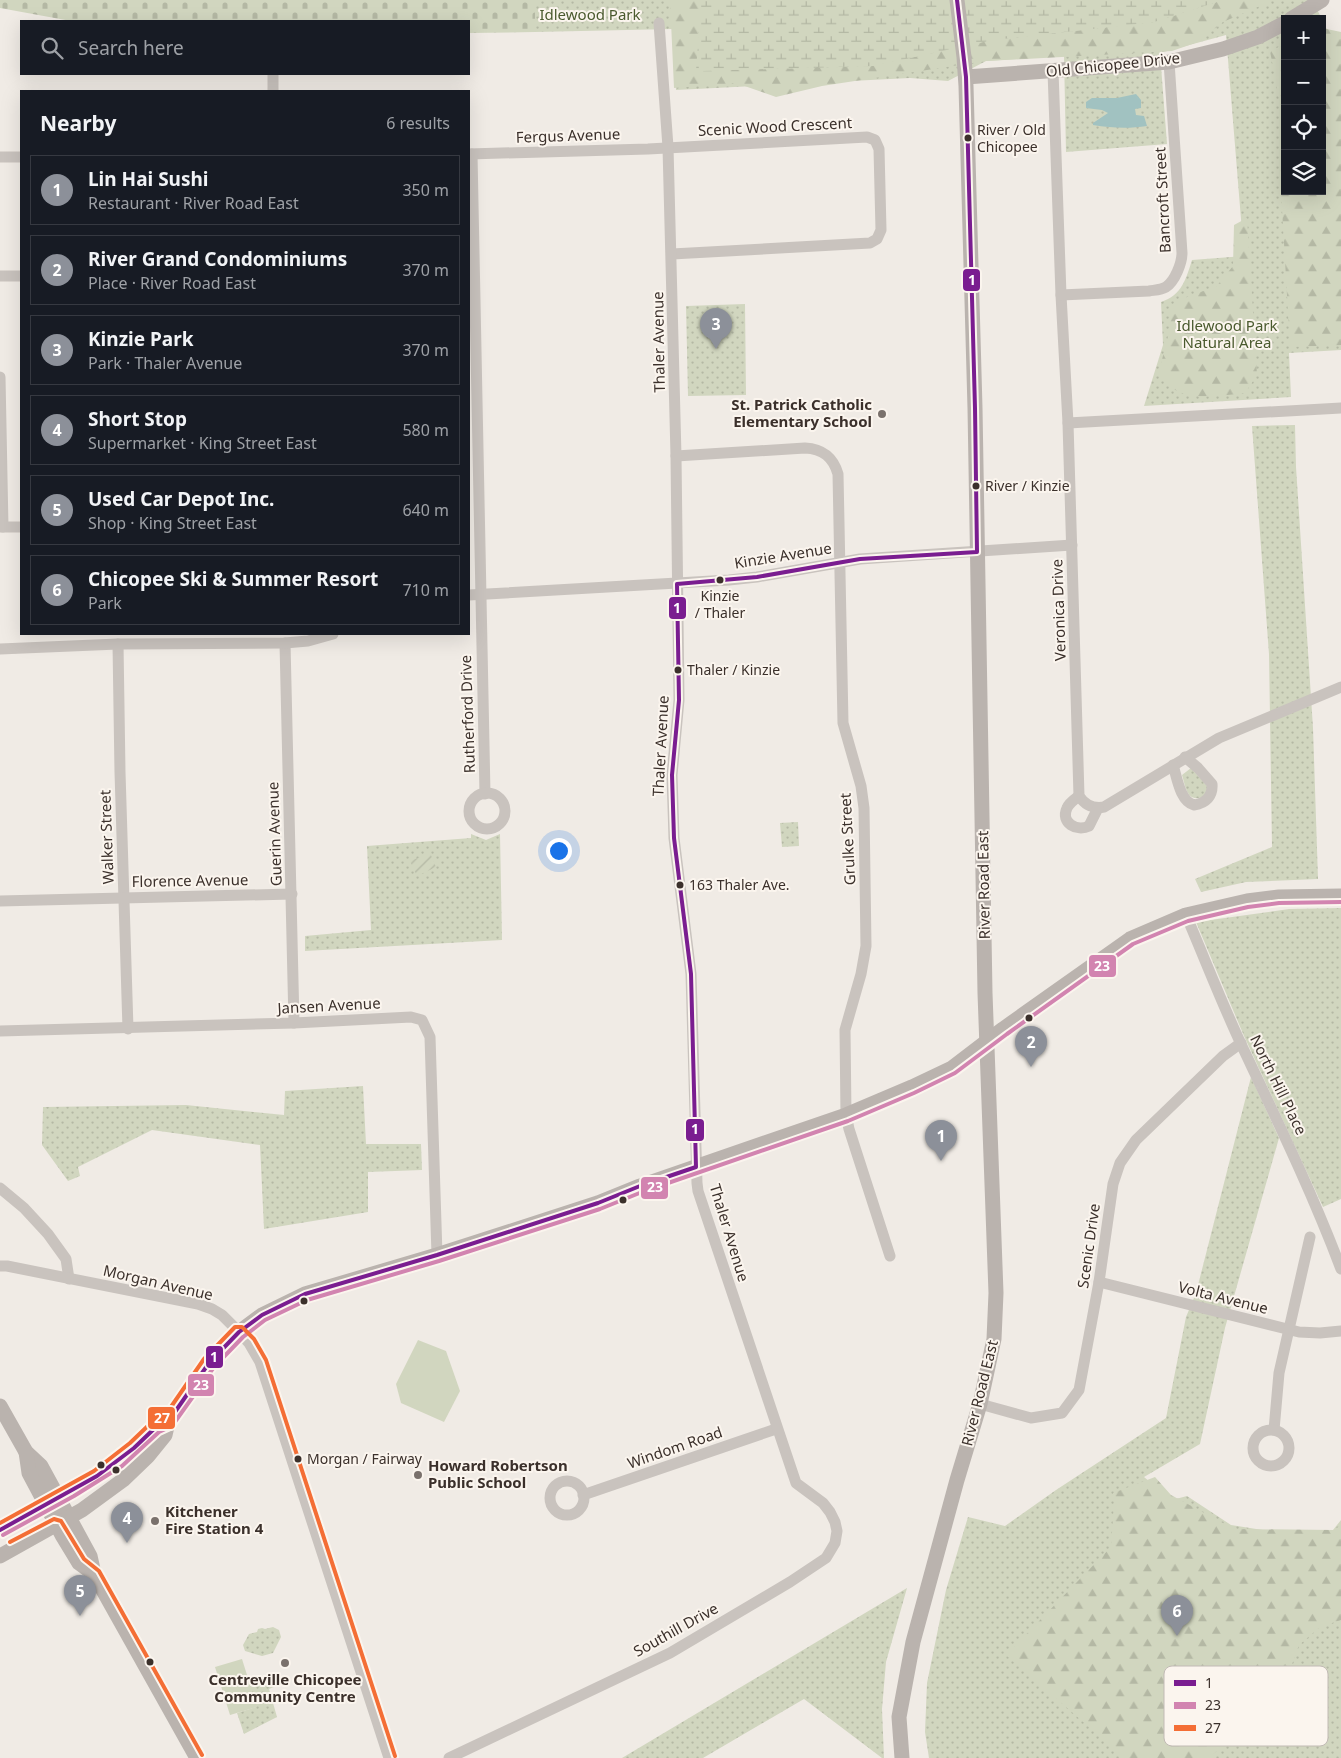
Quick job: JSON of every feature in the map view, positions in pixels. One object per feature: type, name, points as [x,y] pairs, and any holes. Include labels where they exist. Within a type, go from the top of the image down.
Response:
[{"type":"street","name":"River Road East","points":[[902,1758],[899,1717],[913,1642],[957,1480],[980,1404],[994,1339],[996,1293],[987,1040],[975,408],[966,76],[957,0]]},
{"type":"street","points":[[1298,15],[1322,0]]},
{"type":"street","name":"Thaler Avenue","points":[[659,23],[668,148],[676,456],[679,700],[672,774],[674,838],[692,974],[698,1191],[776,1429],[796,1484]]},
{"type":"street","name":"Old Chicopee Drive","points":[[966,76],[1169,62],[1223,49],[1258,37],[1281,24]]},
{"type":"street","name":"Bancroft Street","points":[[1061,295],[1149,291],[1163,288],[1172,279],[1180,262],[1182,244],[1169,62]]},
{"type":"street","name":"Veronica Drive","points":[[1053,71],[1061,295],[1068,423],[1079,796]]},
{"type":"street","points":[[273,75],[273,90]]},
{"type":"street","name":"Scenic Wood Crescent","points":[[668,148],[867,137],[875,140],[879,149],[881,230],[877,239],[870,243],[672,254]]},
{"type":"street","name":"Fergus Avenue","points":[[470,154],[668,148]]},
{"type":"street","name":"Rutherford Drive","points":[[470,154],[475,595],[485,794]]},
{"type":"street","points":[[0,156],[20,157]]},
{"type":"street","points":[[0,276],[20,276]]},
{"type":"street","points":[[0,377],[1,527],[20,527]]},
{"type":"street","points":[[1068,423],[1341,408]]},
{"type":"street","name":"Grulke Street","points":[[676,456],[814,448],[830,458],[838,474],[842,723],[861,786],[864,808],[866,946],[861,974],[844,1030],[846,1115],[890,1256]]},
{"type":"street","name":"Kinzie Avenue","points":[[475,595],[677,584],[757,577],[839,562],[877,558],[1072,546]]},
{"type":"street","points":[[0,649],[230,639],[285,644],[308,641],[329,635]]},
{"type":"street","name":"Walker Street","points":[[118,644],[128,1028]]},
{"type":"street","name":"Guerin Avenue","points":[[285,644],[294,1023]]},
{"type":"street","points":[[1098,808],[1089,826],[1082,829],[1073,827],[1067,820],[1066,811],[1069,804],[1079,796],[1087,804],[1098,808],[1104,807],[1219,738],[1341,686]]},
{"type":"street","points":[[1173,765],[1186,800],[1192,804],[1203,803],[1210,796],[1212,784],[1185,757]]},
{"type":"street","name":"Florence Avenue","points":[[0,901],[292,894]]},
{"type":"street","points":[[0,1556],[104,1495],[136,1468],[165,1435],[168,1422],[209,1363],[239,1332],[262,1315],[305,1294],[437,1255],[598,1203],[640,1186],[846,1115],[912,1087],[952,1068],[987,1040],[1130,939],[1186,914],[1246,900],[1279,897],[1341,896]]},
{"type":"street","name":"North Hill Place","points":[[1186,914],[1241,1043],[1289,1144],[1327,1231],[1341,1269]]},
{"type":"street","name":"Jansen Avenue","points":[[0,1031],[294,1023],[412,1017],[422,1020],[430,1037],[437,1255]]},
{"type":"street","name":"Scenic Drive","points":[[980,1404],[1031,1418],[1062,1413],[1079,1390],[1099,1282],[1113,1184],[1120,1163],[1136,1140],[1223,1056],[1241,1043]]},
{"type":"street","points":[[0,1188],[24,1208],[48,1234],[66,1259],[69,1279]]},
{"type":"street","points":[[1274,1430],[1279,1373],[1310,1237]]},
{"type":"street","name":"Morgan Avenue","points":[[0,1266],[212,1309],[222,1315],[249,1343],[260,1362],[389,1758]]},
{"type":"street","name":"Volta Avenue","points":[[1099,1282],[1289,1330],[1320,1333],[1341,1331]]},
{"type":"street","points":[[0,1406],[26,1452],[29,1473],[52,1502],[79,1563],[94,1574],[198,1758]]},
{"type":"street","points":[[0,1530],[52,1502],[111,1466],[156,1427],[168,1422]]},
{"type":"street","name":"Windom Road","points":[[583,1495],[776,1429]]},
{"type":"street","name":"Southill Drive","points":[[449,1758],[670,1653],[790,1582],[826,1558],[835,1543],[837,1531],[835,1522],[823,1503],[796,1484]]},
{"type":"green space","points":[[0,0],[535,0],[535,32],[470,33],[470,20],[66,20],[0,8]]},
{"type":"green space","name":"Idlewood Park Natural Area","points":[[535,0],[1312,0],[1320,15],[1281,15],[1281,195],[1326,195],[1326,28],[1341,57],[1341,350],[1289,353],[1291,397],[1144,406],[1163,345],[1161,302],[1174,295],[1182,286],[1192,260],[1244,256],[1226,35],[1160,53],[1167,144],[1066,152],[1064,56],[986,61],[948,81],[910,78],[676,90],[673,29],[535,32]]},
{"type":"green space","points":[[670,0],[701,0],[697,71],[873,66],[993,40],[1154,22],[1223,0],[1274,0],[1223,22],[1198,42],[1172,51],[986,61],[822,86],[776,97],[736,83],[674,88]]},
{"type":"green space","points":[[701,0],[797,0],[800,2],[802,0],[1223,0],[1154,22],[993,40],[873,66],[696,71]]},
{"type":"green space","points":[[1326,29],[1341,32],[1341,345],[1290,347],[1281,195],[1326,195]]},
{"type":"green space","points":[[1281,46],[1281,109],[1270,51]]},
{"type":"green space","points":[[1281,156],[1281,191],[1280,174]]},
{"type":"green space","points":[[1247,218],[1257,375],[1245,393],[1198,396],[1181,393],[1174,389],[1159,371],[1171,325],[1169,306],[1189,296],[1216,287],[1233,266],[1234,225]]},
{"type":"green space","points":[[745,304],[746,395],[688,396],[686,306]]},
{"type":"green space","points":[[1295,425],[1313,728],[1318,879],[1246,882],[1201,892],[1195,879],[1272,847],[1269,654],[1252,426]]},
{"type":"green space","points":[[1191,768],[1208,787],[1205,796],[1194,798],[1186,789],[1182,775]]},
{"type":"green space","points":[[798,822],[799,846],[782,847],[780,823]]},
{"type":"green space","points":[[471,834],[486,840],[500,834],[502,940],[305,951],[305,936],[371,930],[367,846],[471,838]]},
{"type":"green space","points":[[430,853],[436,867],[417,876],[410,861]]},
{"type":"green space","points":[[1341,908],[1341,1199],[1323,1207],[1244,1036],[1196,922],[1289,909]]},
{"type":"green space","points":[[1251,1077],[1279,1138],[1225,1328],[1200,1444],[1144,1477],[1172,1500],[1187,1496],[1231,1525],[1325,1540],[1341,1520],[1341,1758],[929,1758],[925,1732],[927,1683],[946,1590],[968,1517],[1005,1526],[1166,1418],[1186,1317],[1196,1293]]},
{"type":"green space","points":[[363,1086],[366,1144],[421,1144],[422,1170],[368,1172],[368,1212],[264,1229],[260,1145],[152,1130],[78,1167],[80,1176],[68,1181],[42,1145],[43,1107],[186,1105],[284,1115],[285,1091]]},
{"type":"green space","points":[[418,1340],[446,1351],[460,1391],[444,1422],[401,1403],[396,1384]]},
{"type":"green space","points":[[1155,1477],[1171,1495],[1234,1529],[1334,1530],[1341,1525],[1341,1620],[1320,1627],[1299,1645],[1291,1666],[1164,1666],[1164,1746],[1222,1746],[1209,1758],[1125,1758],[1006,1655],[1111,1547],[1113,1493]]},
{"type":"green space","points":[[907,1588],[886,1662],[882,1709],[884,1758],[804,1699],[703,1758],[622,1758]]},
{"type":"green space","points":[[273,1627],[279,1630],[281,1637],[273,1653],[262,1656],[245,1651],[243,1645],[249,1634],[257,1632],[258,1629]]},
{"type":"green space","points":[[242,1659],[257,1707],[230,1715],[215,1667]]},
{"type":"green space","points":[[274,1678],[276,1686],[269,1689],[277,1717],[244,1734],[237,1713],[256,1707],[250,1686]]},
{"type":"water","points":[[1136,94],[1141,100],[1141,108],[1135,109],[1136,115],[1144,116],[1147,126],[1120,128],[1093,125],[1093,123],[1108,113],[1102,110],[1086,108],[1086,102],[1092,98],[1117,98]]},
{"type":"transit line","name":"1","points":[[0,1530],[97,1476],[134,1448],[156,1427],[168,1422],[209,1363],[239,1332],[262,1315],[305,1294],[437,1255],[598,1203],[696,1167],[691,974],[674,838],[672,775],[679,700],[677,584],[757,577],[860,559],[977,552],[966,77],[957,0]]},
{"type":"transit line","name":"23","points":[[3,1535],[74,1496],[122,1466],[159,1432],[172,1426],[214,1367],[243,1337],[265,1320],[307,1300],[439,1261],[600,1209],[642,1192],[848,1121],[914,1093],[955,1073],[1133,944],[1188,921],[1248,907],[1279,903],[1341,902]]},
{"type":"transit line","name":"27","points":[[0,1523],[94,1471],[130,1443],[152,1422],[164,1417],[204,1359],[235,1327],[242,1327],[254,1339],[266,1360],[395,1756]]},
{"type":"transit line","name":"27","points":[[10,1542],[54,1519],[61,1521],[84,1559],[99,1571],[202,1755]]},
{"type":"place","name":"River / Old Chicopee","points":[[968,138]]},
{"type":"place","name":"Kinzie Park","points":[[716,349]]},
{"type":"place","name":"St. Patrick Catholic Elementary School","points":[[882,414]]},
{"type":"place","name":"River / Kinzie","points":[[976,486]]},
{"type":"place","name":"Kinzie / Thaler","points":[[720,580]]},
{"type":"place","name":"Thaler / Kinzie","points":[[678,670]]},
{"type":"place","name":"163 Thaler Ave.","points":[[680,885]]},
{"type":"place","name":"River Grand Condominiums","points":[[1031,1067]]},
{"type":"place","name":"Lin Hai Sushi","points":[[941,1161]]},
{"type":"place","name":"Morgan / Fairway","points":[[298,1459]]},
{"type":"place","name":"Howard Robertson Public School","points":[[418,1475]]},
{"type":"place","name":"Kitchener Fire Station 4","points":[[155,1521]]},
{"type":"place","name":"Short Stop","points":[[127,1543]]},
{"type":"place","name":"Used Car Depot Inc.","points":[[80,1616]]},
{"type":"place","name":"Chicopee Ski & Summer Resort","points":[[1177,1636]]},
{"type":"place","name":"Centreville Chicopee Community Centre","points":[[285,1663]]},
{"type":"park label","name":"Idlewood Park","points":[[590,15]]}]
